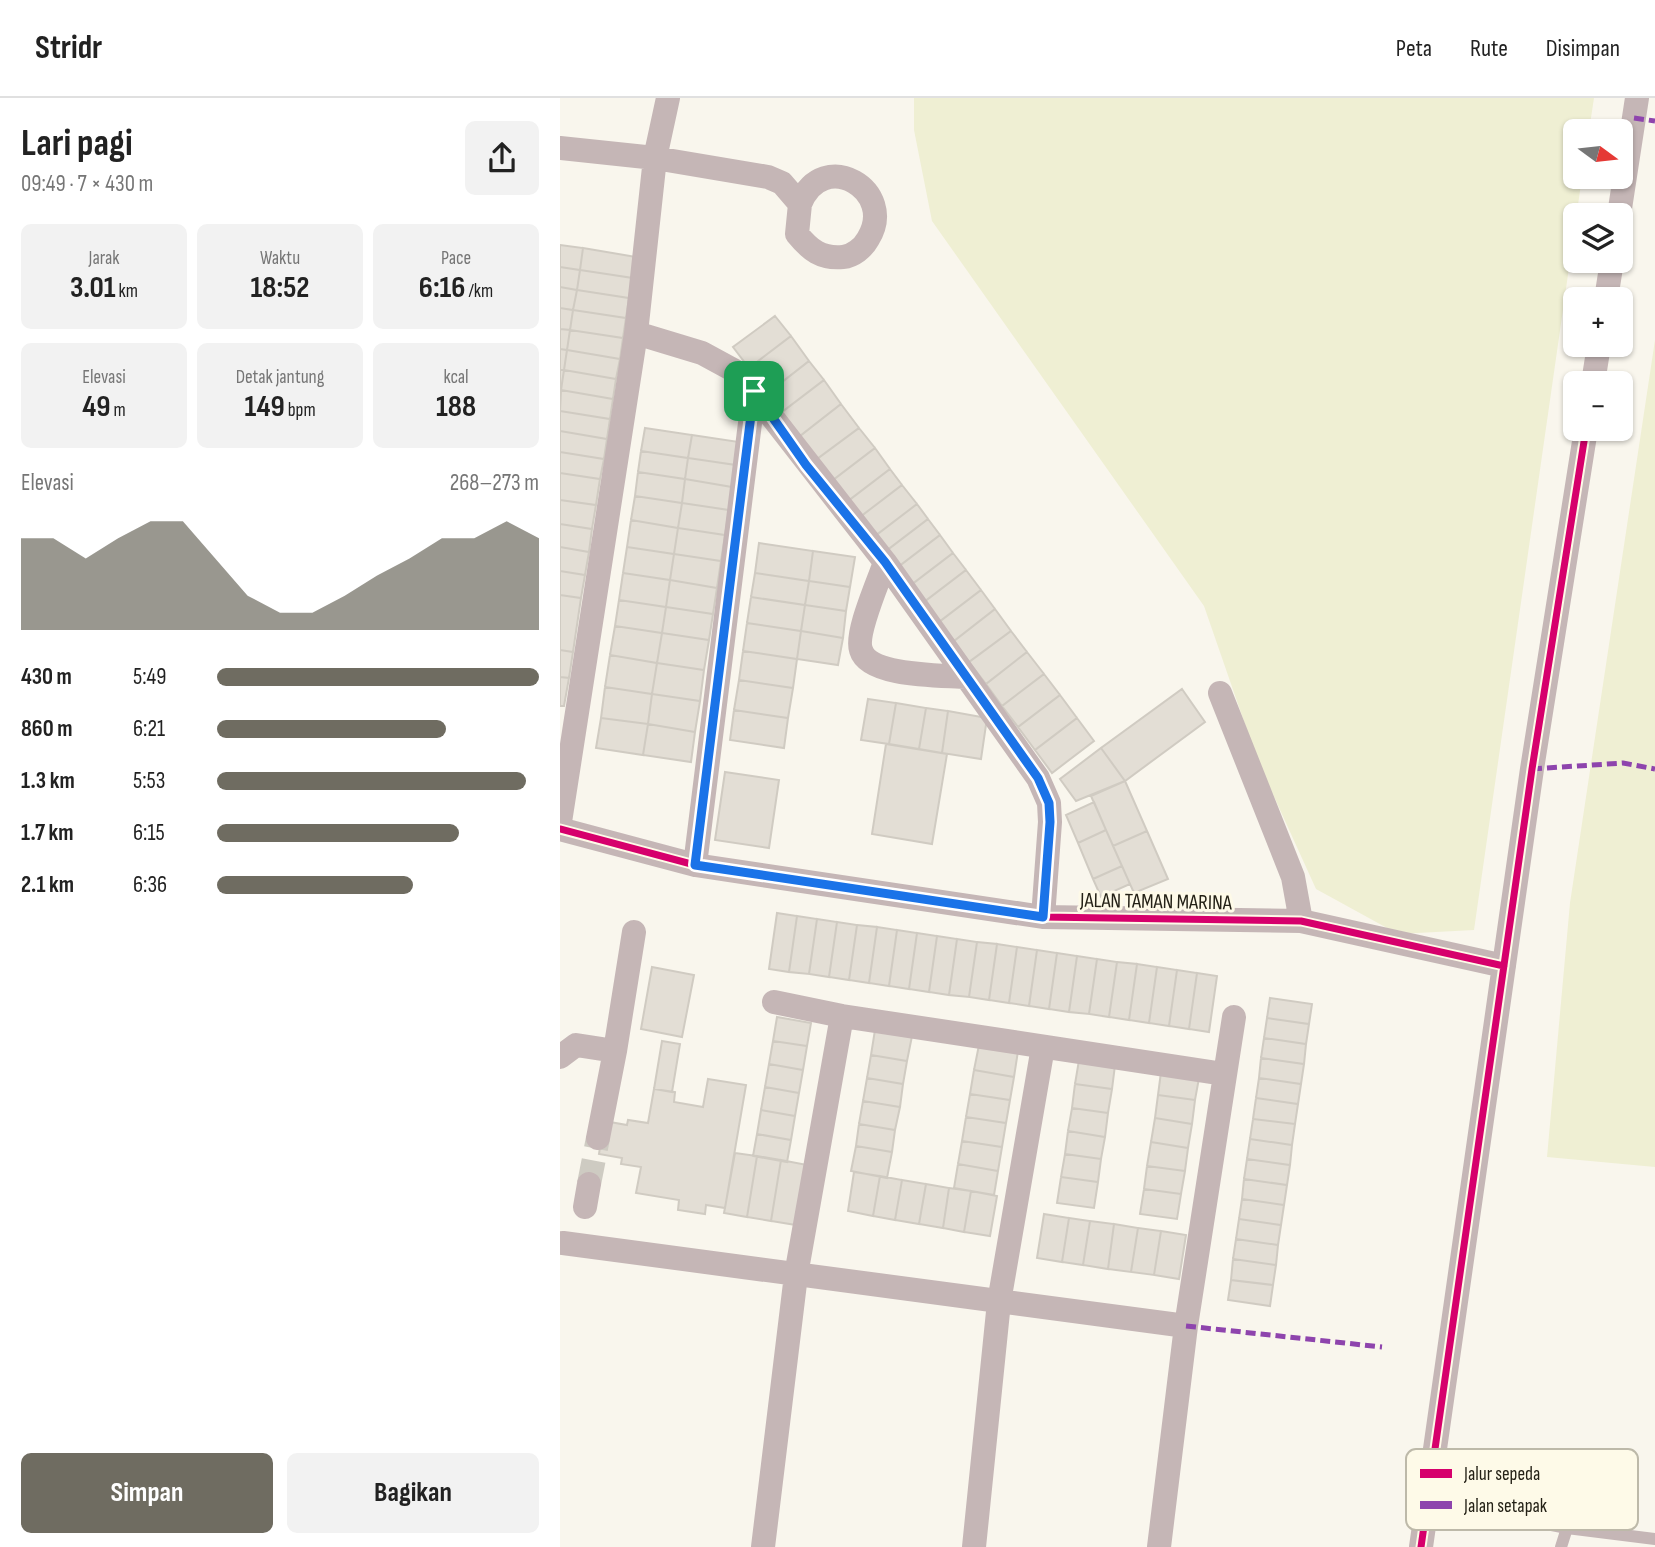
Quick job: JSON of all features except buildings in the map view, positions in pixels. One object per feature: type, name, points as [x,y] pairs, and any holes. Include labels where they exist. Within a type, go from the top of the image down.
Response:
[{"type":"street","points":[[1621,203],[1637,98]]},
{"type":"street","points":[[560,822],[636,333],[662,99]]},
{"type":"street","points":[[560,148],[655,158],[768,177],[782,183],[800,204]]},
{"type":"street","points":[[636,333],[722,362],[737,372],[754,391],[806,465],[885,562],[1038,778],[1049,803],[1043,917]]},
{"type":"street","points":[[695,865],[754,391]]},
{"type":"street","points":[[1435,1449],[1504,966],[1584,441]]},
{"type":"street","points":[[885,562],[863,626],[860,648],[867,661],[877,667],[898,671],[966,677]]},
{"type":"street","points":[[1220,693],[1293,877],[1301,921]]},
{"type":"street","name":"JALAN TAMAN MARINA","points":[[560,829],[695,865],[1043,917],[1301,921],[1504,966]]},
{"type":"street","points":[[598,1138],[634,932]]},
{"type":"street","points":[[774,1002],[842,1016],[1224,1074]]},
{"type":"street","points":[[763,1547],[796,1275],[842,1016]]},
{"type":"street","points":[[1159,1547],[1186,1326],[1234,1017]]},
{"type":"street","points":[[560,1057],[576,1045],[615,1051]]},
{"type":"street","points":[[974,1547],[999,1302],[1043,1047]]},
{"type":"street","points":[[561,1249],[796,1275],[1186,1326]]},
{"type":"lane","points":[[1561,1547],[1566,1530]]},
{"type":"lane","points":[[1583,1530],[1655,1539]]},
{"type":"green space","points":[[914,98],[1594,98],[1591,119],[1563,119],[1563,189],[1580,189],[1578,203],[1563,203],[1563,273],[1568,273],[1566,287],[1563,287],[1563,309],[1474,930],[1398,934],[1316,889],[1257,759],[1204,606],[932,221],[914,130]]},
{"type":"green space","points":[[1655,340],[1655,1167],[1547,1157],[1570,903]]},
{"type":"tunnel","points":[[589,1184],[598,1138]]},
{"type":"marked path","points":[[1634,118],[1655,121]]},
{"type":"marked path","points":[[1532,769],[1623,763],[1655,769]]},
{"type":"marked path","points":[[1186,1326],[1382,1347]]},
{"type":"cycle path","points":[[1435,1449],[1532,769],[1584,441]]},
{"type":"cycle path","points":[[560,829],[695,865],[1043,917],[1301,921],[1504,966]]},
{"type":"cycle path","points":[[1421,1547],[1423,1530]]},
{"type":"route","points":[[754,391],[806,465],[885,562],[1038,778],[1049,803],[1050,822],[1043,917],[695,865],[754,391]]}]
